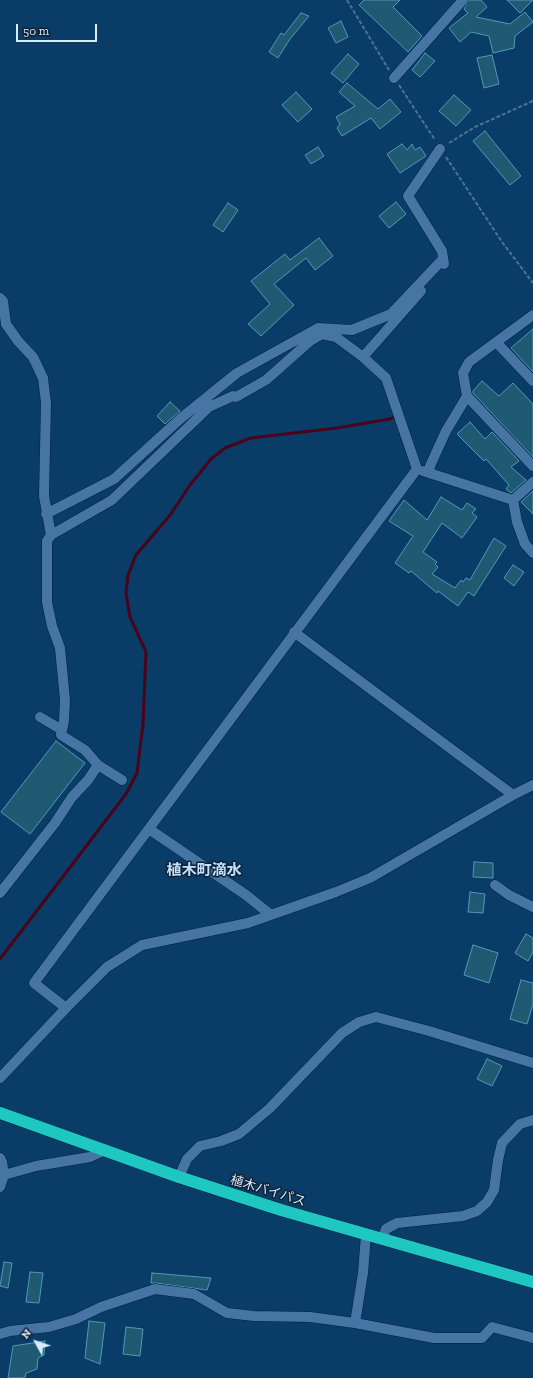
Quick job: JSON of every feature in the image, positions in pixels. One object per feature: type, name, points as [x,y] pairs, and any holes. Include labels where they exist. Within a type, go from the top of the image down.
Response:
[{"type":"highway","name":"植木バイパス","points":[[0,1113],[179,1178],[366,1235],[533,1282]]},
{"type":"street","points":[[394,78],[463,0]]},
{"type":"street","points":[[363,357],[444,266],[442,251],[408,196],[440,149]]},
{"type":"street","points":[[46,514],[114,479],[180,419],[237,373],[318,328],[352,330],[391,314],[443,259]]},
{"type":"street","points":[[0,298],[3,301],[6,324],[18,341],[33,357],[44,378],[46,403],[44,496],[46,514],[51,535]]},
{"type":"street","points":[[533,315],[469,362],[463,373],[467,396],[533,466]]},
{"type":"street","points":[[122,780],[98,765],[85,750],[61,735],[64,721],[65,700],[60,648],[52,626],[48,602],[47,541],[51,535],[112,500],[209,407],[233,396],[236,397],[266,380],[310,341],[322,334],[336,337],[363,357],[386,378],[417,469]]},
{"type":"street","points":[[496,342],[533,381]]},
{"type":"street","points":[[429,473],[430,466],[446,431],[467,396]]},
{"type":"street","points":[[417,469],[513,500]]},
{"type":"street","points":[[66,1008],[34,983],[294,632],[417,469]]},
{"type":"street","points":[[513,500],[533,482]]},
{"type":"street","points":[[513,500],[517,522],[525,544],[533,553]]},
{"type":"street","points":[[294,632],[513,795]]},
{"type":"street","points":[[40,717],[62,730]]},
{"type":"street","points":[[0,893],[98,765]]},
{"type":"street","points":[[0,1078],[107,967],[142,945],[248,923],[316,900],[370,878],[513,795],[533,785]]},
{"type":"street","points":[[149,829],[246,895],[270,915]]},
{"type":"street","points":[[495,885],[509,895],[533,907]]},
{"type":"street","points":[[179,1178],[187,1159],[200,1146],[239,1134],[270,1108],[342,1032],[359,1022],[376,1017],[429,1031],[533,1063]]},
{"type":"street","points":[[382,1239],[386,1228],[397,1223],[463,1216],[478,1211],[487,1202],[494,1190],[502,1143],[520,1124],[533,1120]]},
{"type":"street","points":[[4,1175],[36,1166],[90,1157],[103,1151]]},
{"type":"street","points":[[0,1158],[4,1175],[0,1187]]},
{"type":"street","points":[[355,1323],[363,1273],[366,1235]]},
{"type":"street","points":[[0,1334],[10,1331],[49,1327],[76,1319],[101,1306],[155,1289],[194,1294],[227,1313],[254,1316],[310,1317],[355,1323],[434,1338],[482,1338],[492,1327],[533,1338]]},
{"type":"path","points":[[440,149],[475,127],[533,101]]},
{"type":"building","points":[[364,0],[400,0],[393,7],[422,36],[408,52],[359,5]]},
{"type":"building","points":[[469,0],[481,0],[487,7],[476,17],[510,24],[525,12],[533,22],[515,36],[514,48],[493,53],[489,36],[471,32],[460,42],[449,28],[468,13],[464,9]]},
{"type":"building","points":[[507,0],[533,0],[520,13]]},
{"type":"building","points":[[301,13],[309,16],[290,39],[278,58],[269,52],[281,33],[284,35]]},
{"type":"building","points":[[341,21],[348,37],[336,43],[328,28]]},
{"type":"building","points":[[425,53],[435,61],[420,77],[412,70]]},
{"type":"building","points":[[348,54],[359,64],[343,83],[331,73]]},
{"type":"building","points":[[492,55],[499,84],[484,88],[477,58]]},
{"type":"building","points":[[347,83],[378,109],[390,99],[401,112],[380,129],[371,118],[342,136],[337,128],[340,124],[336,117],[355,106],[339,92]]},
{"type":"building","points":[[296,92],[312,109],[298,122],[282,105]]},
{"type":"building","points":[[454,95],[471,110],[456,126],[439,111]]},
{"type":"building","points":[[485,131],[521,176],[510,185],[473,141]]},
{"type":"building","points":[[402,144],[407,150],[412,144],[415,150],[420,147],[426,156],[400,173],[387,154]]},
{"type":"building","points":[[318,147],[324,156],[311,164],[305,155]]},
{"type":"building","points":[[396,202],[406,214],[389,228],[379,216]]},
{"type":"building","points":[[228,203],[238,210],[223,232],[213,225]]},
{"type":"building","points":[[319,238],[333,256],[315,270],[306,258],[274,284],[294,305],[261,336],[248,324],[270,304],[251,281],[285,254],[290,260]]},
{"type":"building","points":[[533,329],[533,372],[511,348]]},
{"type":"building","points":[[482,381],[499,396],[513,383],[533,404],[533,457],[473,393]]},
{"type":"building","points":[[170,402],[180,411],[165,424],[157,416]]},
{"type":"building","points":[[470,422],[485,439],[492,432],[519,461],[511,467],[526,480],[511,493],[506,489],[509,485],[486,459],[484,461],[457,434]]},
{"type":"building","points":[[533,491],[533,514],[521,502]]},
{"type":"building","points":[[441,497],[462,510],[467,503],[476,509],[472,513],[477,517],[462,538],[442,523],[423,552],[437,562],[435,564],[438,567],[432,574],[455,588],[461,580],[463,582],[466,578],[470,580],[494,538],[506,546],[474,596],[468,592],[458,606],[438,591],[437,593],[411,571],[409,573],[395,563],[413,536],[389,521],[404,500],[427,520]]},
{"type":"building","points":[[513,565],[524,572],[514,586],[504,578]]},
{"type":"building","points":[[56,741],[85,763],[30,834],[1,812]]},
{"type":"building","points":[[474,862],[493,863],[493,878],[473,877]]},
{"type":"building","points":[[470,892],[485,894],[483,913],[468,912]]},
{"type":"building","points":[[526,934],[533,938],[533,952],[528,961],[515,953]]},
{"type":"building","points":[[473,945],[498,953],[489,983],[464,975]]},
{"type":"building","points":[[521,980],[533,983],[533,1004],[527,1024],[510,1019]]},
{"type":"building","points":[[487,1059],[502,1066],[492,1086],[477,1079]]},
{"type":"building","points":[[4,1262],[12,1263],[8,1288],[0,1286]]},
{"type":"building","points":[[30,1272],[43,1273],[39,1303],[26,1302]]},
{"type":"building","points":[[152,1273],[211,1278],[207,1290],[151,1283]]},
{"type":"building","points":[[89,1321],[105,1323],[100,1364],[85,1358]]},
{"type":"building","points":[[126,1327],[143,1329],[140,1356],[123,1354]]},
{"type":"building","points":[[45,1341],[44,1355],[38,1358],[37,1369],[26,1373],[25,1378],[8,1378],[13,1346]]},
{"type":"waterway","points":[[0,959],[126,794],[137,773],[143,724],[146,652],[130,617],[126,593],[128,575],[136,555],[171,514],[190,485],[211,459],[225,448],[251,438],[337,428],[390,419],[396,416]]},
{"type":"district","name":"植木町滴水","points":[[204,871]]}]
